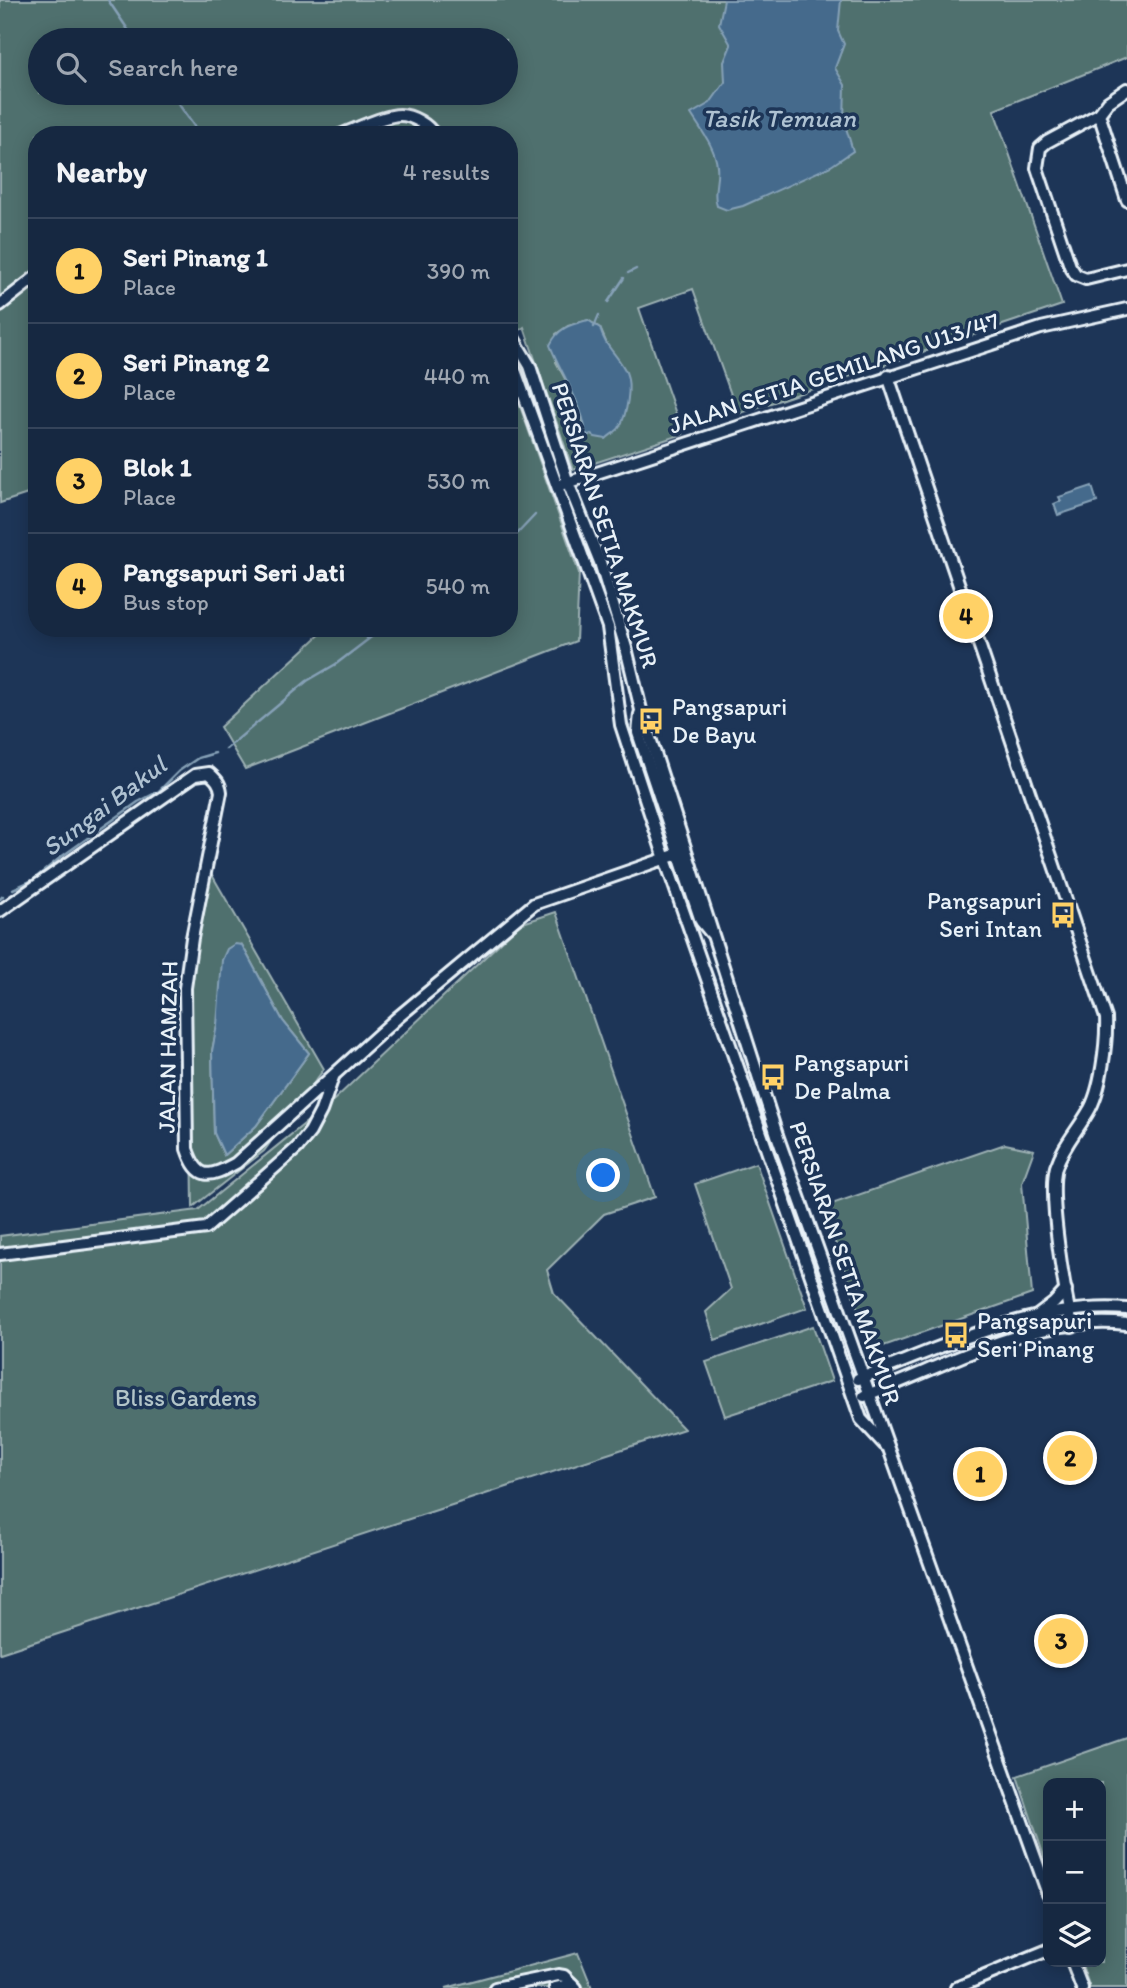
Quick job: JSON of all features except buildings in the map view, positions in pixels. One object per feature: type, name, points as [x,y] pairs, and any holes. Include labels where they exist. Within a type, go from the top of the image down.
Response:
[{"type":"street","points":[[1127,89],[1108,102],[1100,114],[1040,148],[1037,168],[1070,266],[1076,275],[1086,279],[1127,269]]},
{"type":"street","points":[[1100,114],[1127,200]]},
{"type":"street","points":[[367,126],[400,115],[425,126]]},
{"type":"street","points":[[0,305],[28,283]]},
{"type":"street","name":"JALAN SETIA GEMILANG U13/47","points":[[563,485],[888,376],[1041,328],[1127,309]]},
{"type":"street","name":"PERSIARAN SETIA MAKMUR","points":[[518,346],[530,366],[563,485],[608,627],[621,725],[665,859],[861,1419],[892,1452]]},
{"type":"street","points":[[888,376],[1106,1018],[1107,1041],[1090,1110],[1065,1146],[1056,1169],[1054,1189],[1072,1326]]},
{"type":"street","name":"PERSIARAN SETIA MAKMUR","points":[[518,378],[563,485],[600,562],[641,710],[777,1135],[1043,1880]]},
{"type":"street","points":[[641,710],[638,733],[701,921],[715,937]]},
{"type":"street","name":"JALAN HAMZAH","points":[[0,911],[195,775],[209,773],[220,785],[221,792],[192,938],[185,988],[187,1149],[193,1165],[202,1173],[211,1174],[236,1163],[397,1018],[534,904],[678,854]]},
{"type":"street","points":[[0,1254],[206,1228],[297,1148],[310,1132],[321,1111],[334,1075]]},
{"type":"street","points":[[1066,1290],[1088,1310]]},
{"type":"street","points":[[1035,1317],[1066,1290]]},
{"type":"street","points":[[848,1382],[1003,1325],[1069,1312],[1127,1309]]},
{"type":"street","points":[[854,1399],[1017,1335],[1072,1326],[1127,1324]]},
{"type":"street","points":[[956,1988],[1043,1952]]},
{"type":"street","points":[[1074,1967],[1082,1988]]},
{"type":"street","points":[[495,1988],[558,1975],[564,1976],[574,1986]]},
{"type":"street","points":[[555,1988],[574,1986]]},
{"type":"green space","points":[[0,0],[1127,0],[1127,57],[994,110],[1062,305],[738,414],[693,289],[639,308],[683,434],[573,470],[524,327],[518,331],[518,126],[28,126],[28,494],[0,503]],"holes":[[[588,320],[600,328],[607,344],[585,436],[577,401],[556,362],[556,334],[568,326]]]},
{"type":"green space","points":[[518,400],[579,573],[576,641],[245,769],[220,727],[317,637],[518,637]]},
{"type":"green space","points":[[208,868],[324,1069],[264,1151],[193,1207],[190,971]],"holes":[[[242,945],[283,1021],[309,1053],[256,1126],[224,1155],[214,1133],[212,1051],[217,1025]]]},
{"type":"green space","name":"Bliss Gardens","points":[[556,912],[655,1197],[604,1214],[547,1270],[554,1293],[684,1429],[0,1653],[0,1236],[198,1210],[335,1099],[520,924]]},
{"type":"green space","points":[[1005,1144],[1034,1150],[1022,1183],[1032,1294],[872,1350],[823,1207]]},
{"type":"green space","points":[[756,1163],[807,1308],[715,1340],[706,1312],[731,1289],[695,1184]]},
{"type":"green space","points":[[813,1326],[832,1381],[725,1416],[706,1362]]},
{"type":"green space","points":[[1127,1738],[1127,1988],[1090,1988],[1083,1967],[1106,1967],[1106,1778],[1043,1778],[1043,1853],[1017,1776]]},
{"type":"green space","points":[[578,1953],[592,1988],[446,1988]]},
{"type":"water","name":"Tasik Temuan","points":[[724,0],[841,0],[838,31],[844,44],[835,68],[845,85],[844,121],[853,151],[831,166],[743,206],[727,210],[717,206],[716,159],[691,114],[710,103],[725,82],[724,62],[731,45],[719,24]]},
{"type":"water","points":[[588,320],[600,328],[628,378],[629,392],[624,416],[619,428],[606,439],[591,434],[585,437],[578,404],[550,345],[561,330]]},
{"type":"water","points":[[1092,486],[1097,502],[1058,515],[1054,504],[1061,501],[1059,497]]},
{"type":"water","points":[[235,944],[242,945],[283,1021],[309,1053],[256,1126],[224,1155],[214,1133],[212,1051],[217,1025],[222,960],[227,949]]},
{"type":"waterway","points":[[108,0],[127,28]]},
{"type":"waterway","points":[[179,105],[194,126]]},
{"type":"waterway","name":"Sungai Bakul","points":[[628,273],[636,269]]},
{"type":"waterway","name":"Sungai Bakul","points":[[608,302],[624,278]]},
{"type":"waterway","name":"Sungai Bakul","points":[[594,327],[599,315]]},
{"type":"waterway","name":"Sungai Bakul","points":[[576,456],[587,434]]},
{"type":"waterway","name":"Sungai Bakul","points":[[518,533],[535,515]]},
{"type":"waterway","name":"Sungai Bakul","points":[[226,749],[307,681],[336,664],[371,637]]},
{"type":"waterway","name":"Sungai Bakul","points":[[13,889],[33,880],[138,802],[159,791],[179,771],[198,758],[215,753]]},
{"type":"waterway","name":"Sungai Bakul","points":[[0,899],[3,896]]},
{"type":"place","name":"Pangsapuri Seri Jati","points":[[966,616]]},
{"type":"place","name":"Pangsapuri De Bayu","points":[[651,721]]},
{"type":"place","name":"Pangsapuri Seri Intan","points":[[1063,915]]},
{"type":"place","name":"Pangsapuri De Palma","points":[[773,1077]]},
{"type":"place","name":"Pangsapuri Seri Pinang","points":[[956,1335]]},
{"type":"place","name":"Seri Pinang 2","points":[[1070,1458]]},
{"type":"place","name":"Seri Pinang 1","points":[[980,1474]]},
{"type":"place","name":"Blok 1","points":[[1061,1641]]}]
